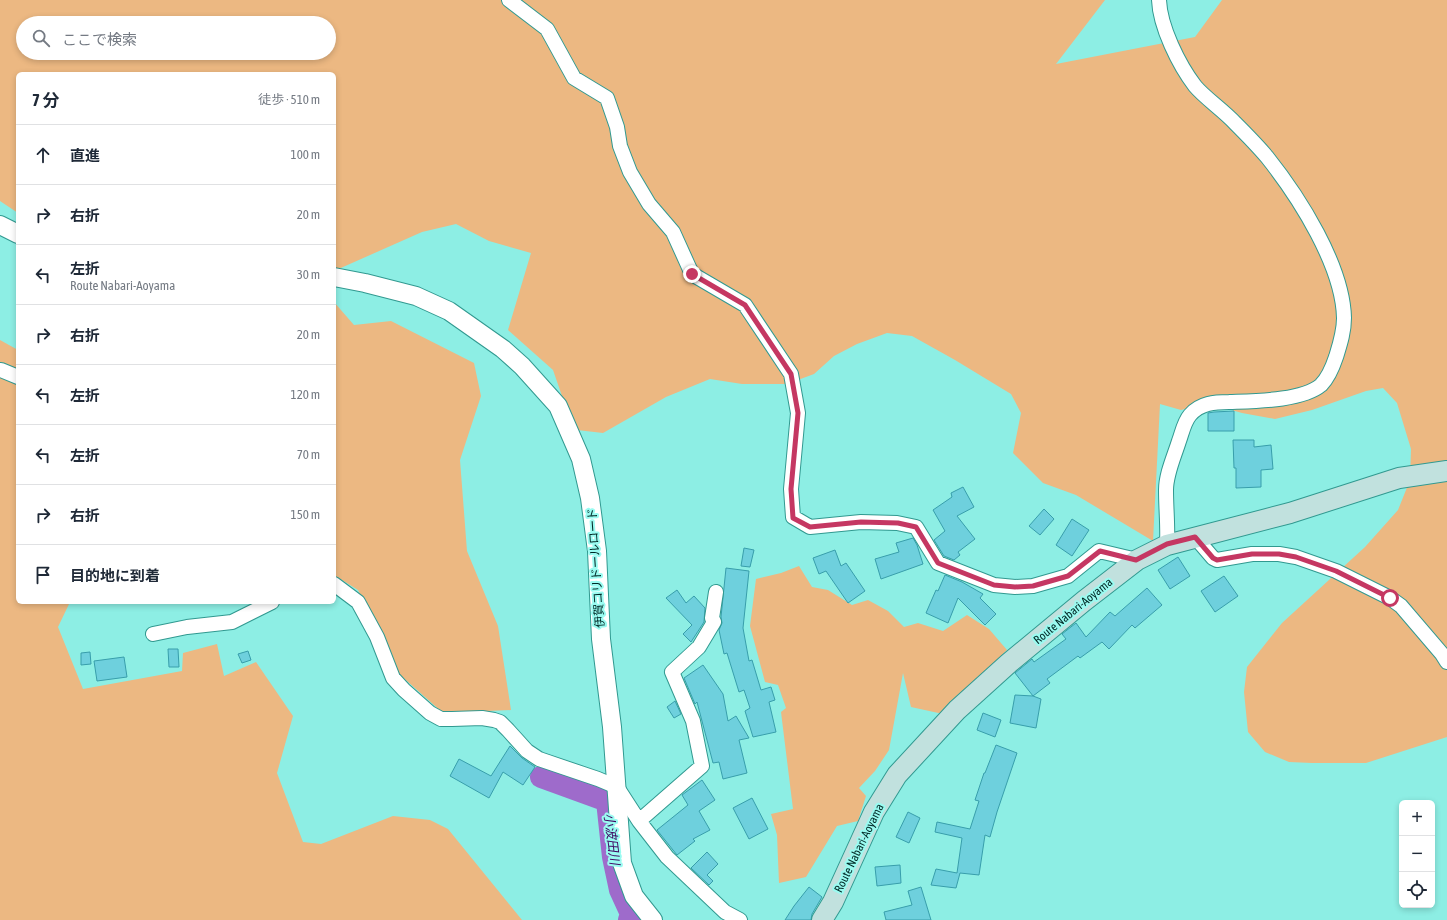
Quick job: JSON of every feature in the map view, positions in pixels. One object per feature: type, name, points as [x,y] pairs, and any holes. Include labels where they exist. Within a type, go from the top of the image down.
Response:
[{"type":"main road","name":"Route Nabari-Aoyama","points":[[822,920],[833,902],[874,812],[898,775],[957,710],[969,699],[1009,663],[1136,560],[1167,544],[1290,513],[1399,478],[1447,471]]},
{"type":"street","points":[[509,0],[547,29],[574,78],[607,98],[617,127],[620,146],[630,172],[650,204],[673,232],[692,274],[745,305],[791,374],[798,413],[791,489],[793,518],[810,527],[861,522],[898,523],[916,527],[938,563],[994,585],[1015,587],[1033,586],[1068,576],[1100,551],[1136,560]]},
{"type":"street","points":[[1159,0],[1163,22],[1171,44],[1196,87],[1226,114],[1266,156],[1294,192],[1328,254],[1340,291],[1344,316],[1343,334],[1332,367],[1322,384],[1310,392],[1290,397],[1213,402],[1199,407],[1189,416],[1184,425],[1169,471],[1166,489],[1168,526],[1167,544]]},
{"type":"street","points":[[0,225],[16,233]]},
{"type":"street","name":"伊賀コリドールロード","points":[[336,277],[416,296],[449,311],[503,349],[522,366],[558,406],[581,459],[590,498],[597,551],[601,639],[612,727],[622,863],[634,896],[653,920]]},
{"type":"street","points":[[1,370],[16,376]]},
{"type":"street","points":[[1195,537],[1213,558],[1217,560],[1252,554],[1279,554],[1296,557],[1336,571],[1390,598],[1401,606],[1442,654],[1447,662]]},
{"type":"street","points":[[336,586],[358,602],[377,637],[393,678],[430,713],[441,718],[482,718],[500,722],[527,751],[539,759],[598,779],[616,787],[639,820],[668,857],[725,912],[740,920]]},
{"type":"street","points":[[639,820],[702,766],[693,721],[672,672],[699,647],[714,622],[712,618],[716,592]]},
{"type":"street","points":[[153,634],[186,627],[232,622],[268,604]]},
{"type":"shaded area","points":[[0,0],[1105,0],[1056,64],[1195,37],[1222,0],[1447,0],[1447,737],[1366,763],[1312,763],[1289,762],[1265,752],[1248,732],[1244,692],[1247,667],[1282,623],[1365,547],[1398,510],[1410,480],[1411,449],[1397,403],[1383,388],[1366,391],[1312,410],[1275,419],[1242,413],[1207,403],[1181,410],[1160,404],[1153,541],[1076,495],[1043,483],[1013,453],[1021,413],[1011,394],[912,336],[887,333],[857,344],[834,356],[814,374],[787,384],[742,384],[710,379],[666,397],[603,433],[577,430],[562,396],[553,370],[508,330],[531,253],[489,241],[456,224],[422,232],[336,270],[336,72],[16,72],[16,212],[0,201]]},
{"type":"shaded area","points":[[336,304],[354,325],[391,321],[474,363],[481,396],[460,460],[467,551],[498,626],[511,710],[443,713],[399,674],[358,590],[336,576]]},
{"type":"shaded area","points":[[0,340],[16,349],[16,604],[69,604],[58,627],[83,689],[182,671],[183,653],[217,644],[224,676],[256,662],[293,716],[277,773],[303,842],[321,844],[393,816],[430,820],[448,829],[522,920],[0,920]]},
{"type":"shaded area","points":[[799,566],[812,587],[828,590],[852,605],[868,600],[888,611],[904,627],[918,623],[943,631],[967,615],[989,629],[1007,650],[943,714],[911,707],[903,673],[889,750],[875,771],[859,788],[866,796],[858,821],[837,826],[806,877],[779,883],[777,835],[771,814],[793,809],[781,712],[786,708],[778,685],[765,682],[750,626],[756,579],[781,573]]},
{"type":"building","points":[[1234,411],[1234,431],[1208,431],[1208,413]]},
{"type":"building","points":[[1233,440],[1254,440],[1254,447],[1271,445],[1273,469],[1261,470],[1261,487],[1236,488],[1236,468],[1234,468]]},
{"type":"building","points":[[963,487],[974,507],[957,516],[975,539],[958,552],[960,555],[954,560],[944,556],[934,540],[945,531],[933,510],[952,497],[951,493]]},
{"type":"building","points":[[1044,509],[1054,519],[1040,535],[1029,526]]},
{"type":"building","points":[[1072,519],[1089,530],[1072,556],[1056,545]]},
{"type":"building","points":[[913,538],[917,545],[923,564],[881,579],[875,559],[899,552],[896,543]]},
{"type":"building","points":[[744,548],[754,550],[750,567],[741,566]]},
{"type":"building","points":[[835,550],[841,566],[846,563],[865,591],[848,603],[826,571],[819,574],[813,558]]},
{"type":"building","points":[[1178,557],[1190,576],[1170,589],[1158,570]]},
{"type":"building","points":[[726,568],[749,571],[743,628],[749,661],[752,660],[761,690],[771,687],[775,700],[769,702],[776,732],[753,737],[745,711],[750,708],[744,690],[739,692],[727,653],[724,654],[719,630],[722,623],[721,617]]},
{"type":"building","points":[[945,575],[962,582],[983,594],[980,598],[996,614],[985,625],[958,598],[948,623],[926,613],[936,590],[938,591]]},
{"type":"building","points":[[1224,576],[1238,596],[1215,612],[1201,591]]},
{"type":"building","points":[[1147,588],[1162,605],[1135,628],[1132,625],[1109,649],[1102,642],[1080,658],[1078,656],[1047,679],[1050,683],[1033,696],[1015,673],[1032,659],[1034,662],[1066,639],[1062,634],[1076,623],[1086,637],[1110,612],[1115,616]]},
{"type":"building","points":[[677,590],[686,603],[694,596],[705,608],[704,622],[691,642],[683,634],[692,625],[666,598]]},
{"type":"building","points":[[168,649],[178,649],[179,667],[169,667]]},
{"type":"building","points":[[248,651],[251,660],[242,663],[238,654]]},
{"type":"building","points":[[90,652],[91,664],[81,665],[81,653]]},
{"type":"building","points":[[124,657],[127,677],[97,681],[94,661]]},
{"type":"building","points":[[703,665],[723,694],[728,721],[736,716],[749,738],[739,740],[747,773],[723,779],[719,762],[713,763],[697,702],[695,704],[684,678]]},
{"type":"building","points":[[1015,695],[1033,696],[1041,699],[1036,728],[1010,723]]},
{"type":"building","points":[[675,701],[681,714],[674,718],[667,707]]},
{"type":"building","points":[[983,713],[1001,720],[995,737],[977,730]]},
{"type":"building","points":[[996,745],[1017,753],[990,837],[985,835],[979,875],[960,873],[956,888],[931,885],[936,869],[957,873],[962,838],[935,832],[937,822],[970,829],[979,801],[975,800],[984,773]]},
{"type":"building","points":[[510,746],[522,758],[535,767],[523,785],[503,772],[489,798],[450,776],[459,759],[491,776]]},
{"type":"building","points":[[702,780],[715,800],[699,811],[710,830],[693,839],[695,841],[677,855],[657,830],[688,805],[682,795]]},
{"type":"building","points":[[752,798],[768,829],[749,839],[733,808]]},
{"type":"building","points":[[908,812],[920,818],[909,843],[896,837]]},
{"type":"building","points":[[707,852],[718,864],[707,875],[713,881],[709,885],[691,868]]},
{"type":"building","points":[[900,865],[901,883],[877,886],[875,867]]},
{"type":"building","points":[[809,887],[822,897],[812,914],[811,920],[785,920],[794,906]]},
{"type":"building","points":[[921,887],[931,920],[886,920],[884,912],[912,905],[908,891]]},
{"type":"waterway","name":"小波田川","points":[[541,777],[607,801],[613,857],[620,890],[631,914],[629,920]]},
{"type":"route","points":[[692,274],[745,305],[791,374],[798,413],[791,489],[793,518],[810,527],[861,522],[898,523],[916,527],[938,563],[994,585],[1015,587],[1033,586],[1068,576],[1100,551],[1136,560],[1167,544],[1195,537],[1213,558],[1217,560],[1264,553],[1296,557],[1336,571],[1390,598]]}]
